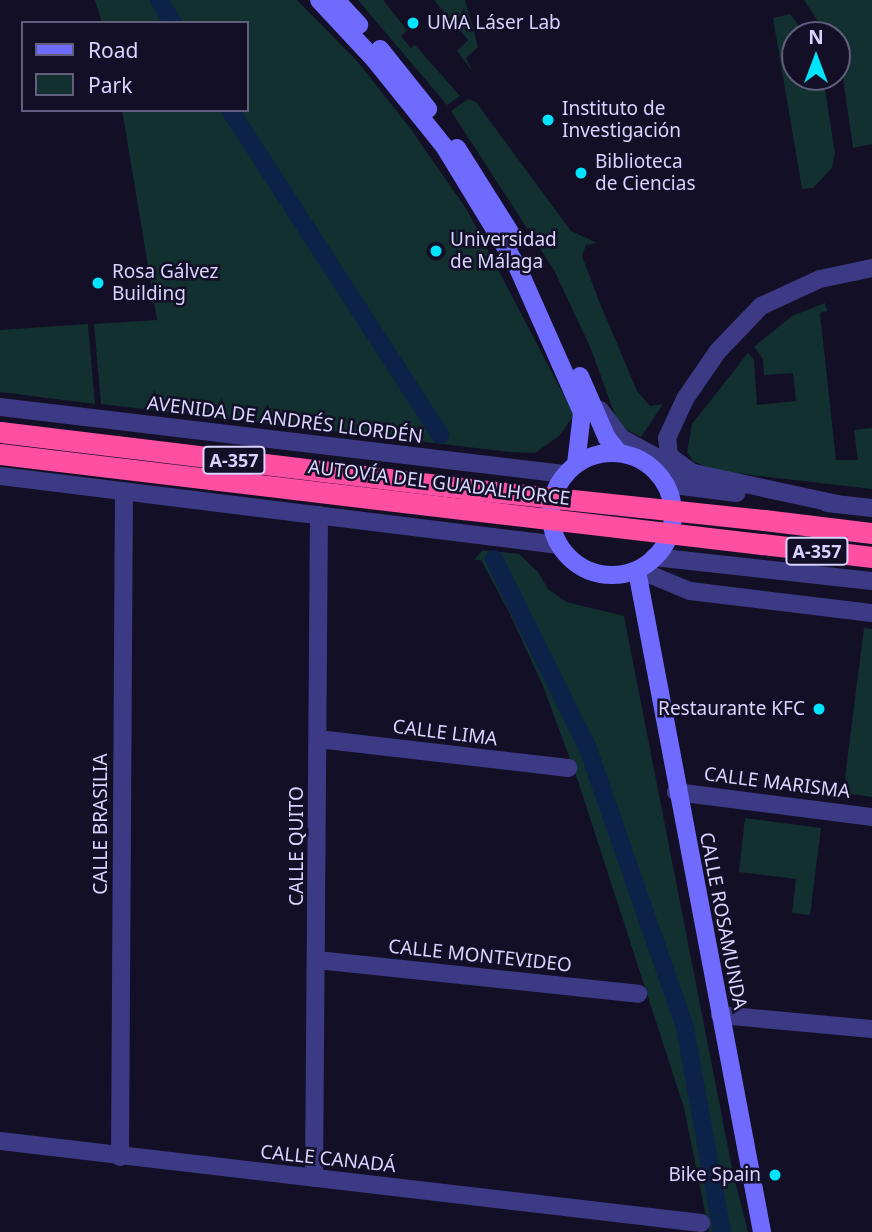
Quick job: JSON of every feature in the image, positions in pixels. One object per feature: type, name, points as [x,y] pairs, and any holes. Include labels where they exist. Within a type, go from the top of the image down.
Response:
[{"type":"highway","name":"AUTOVÍA DEL GUADALHORCE","points":[[0,432],[762,544],[872,557]]},
{"type":"highway","name":"AUTOVÍA DEL GUADALHORCE","points":[[0,454],[466,499],[764,520],[872,533]]},
{"type":"main road","points":[[319,0],[374,58],[444,146],[517,266],[582,413],[570,469],[551,510],[559,545],[579,566],[604,576],[638,571],[654,557],[673,527],[666,484],[641,460],[619,453],[595,455],[570,469]]},
{"type":"main road","points":[[336,0],[403,74],[477,176],[529,263],[607,438],[619,453]]},
{"type":"main road","name":"CALLE ROSAMUNDA","points":[[638,571],[676,792],[762,1232]]},
{"type":"main road","name":"CALLE ROSAMUNDA","points":[[604,576],[628,593],[645,618]]},
{"type":"street","points":[[694,474],[669,456],[667,438],[685,399],[718,351],[761,306],[800,286],[872,268]]},
{"type":"street","points":[[584,386],[621,438],[662,463],[694,474],[837,504]]},
{"type":"street","name":"AVENIDA DE ANDRÉS LLORDÉN","points":[[0,407],[526,473],[570,469]]},
{"type":"street","points":[[0,476],[559,545]]},
{"type":"street","points":[[666,484],[872,508]]},
{"type":"street","name":"CALLE BRASILIA","points":[[120,1157],[124,491]]},
{"type":"street","name":"CALLE QUITO","points":[[314,1178],[319,515]]},
{"type":"street","points":[[654,557],[872,581]]},
{"type":"street","points":[[638,571],[690,591],[872,613]]},
{"type":"street","name":"CALLE LIMA","points":[[318,739],[568,768]]},
{"type":"street","name":"CALLE MARISMA","points":[[676,792],[872,817]]},
{"type":"street","name":"CALLE MONTEVIDEO","points":[[317,960],[638,994]]},
{"type":"street","points":[[720,1015],[872,1029]]},
{"type":"street","name":"CALLE CANADÁ","points":[[0,1141],[314,1178],[650,1225],[701,1223]]},
{"type":"green space","points":[[95,0],[297,0],[357,61],[410,128],[467,210],[574,415],[559,436],[535,453],[510,452],[101,404],[94,324],[157,320],[122,112],[248,112],[248,21],[101,21]]},
{"type":"green space","points":[[358,0],[383,0],[407,30],[401,36],[411,48],[415,45],[460,96],[447,105]]},
{"type":"green space","points":[[434,0],[465,0],[478,47],[466,58],[473,72],[457,51],[468,40]]},
{"type":"green space","points":[[804,0],[872,0],[872,144],[853,148],[845,91],[851,91],[851,21],[817,20]]},
{"type":"green space","points":[[790,14],[795,21],[781,21],[781,65],[773,18]]},
{"type":"green space","points":[[785,91],[825,91],[835,153],[832,168],[813,188],[802,189]]},
{"type":"green space","points":[[468,99],[476,102],[571,231],[597,243],[586,245],[582,256],[599,301],[637,391],[650,406],[663,404],[641,437],[619,426],[591,349],[554,270],[451,111]]},
{"type":"green space","points":[[825,303],[827,311],[820,313],[836,460],[858,460],[854,430],[872,428],[872,489],[717,471],[694,462],[687,452],[692,424],[748,353],[754,360],[757,405],[796,401],[793,373],[764,375],[763,359],[754,347],[792,316]]},
{"type":"green space","points":[[88,324],[95,404],[0,392],[0,330]]},
{"type":"green space","points":[[483,550],[519,554],[538,572],[548,589],[566,602],[624,616],[733,1173],[748,1232],[709,1232],[684,1108],[578,781],[543,686],[509,612],[481,560],[474,560]]},
{"type":"green space","points":[[864,628],[872,629],[872,797],[843,793]]},
{"type":"green space","points":[[745,818],[821,828],[810,915],[792,913],[796,879],[739,872]]},
{"type":"waterway","points":[[159,0],[172,21]]},
{"type":"waterway","points":[[231,112],[440,435]]},
{"type":"waterway","points":[[494,559],[587,746],[685,1028],[722,1232]]},
{"type":"place","name":"UMA Láser Lab","points":[[413,23]]},
{"type":"place","name":"Instituto de Investigación","points":[[548,120]]},
{"type":"place","name":"Biblioteca de Ciencias","points":[[581,173]]},
{"type":"place","name":"Universidad de Málaga","points":[[436,251]]},
{"type":"place","name":"Rosa Gálvez Building","points":[[98,283]]},
{"type":"place","name":"Restaurante KFC","points":[[819,709]]},
{"type":"place","name":"Bike Spain","points":[[775,1175]]}]
